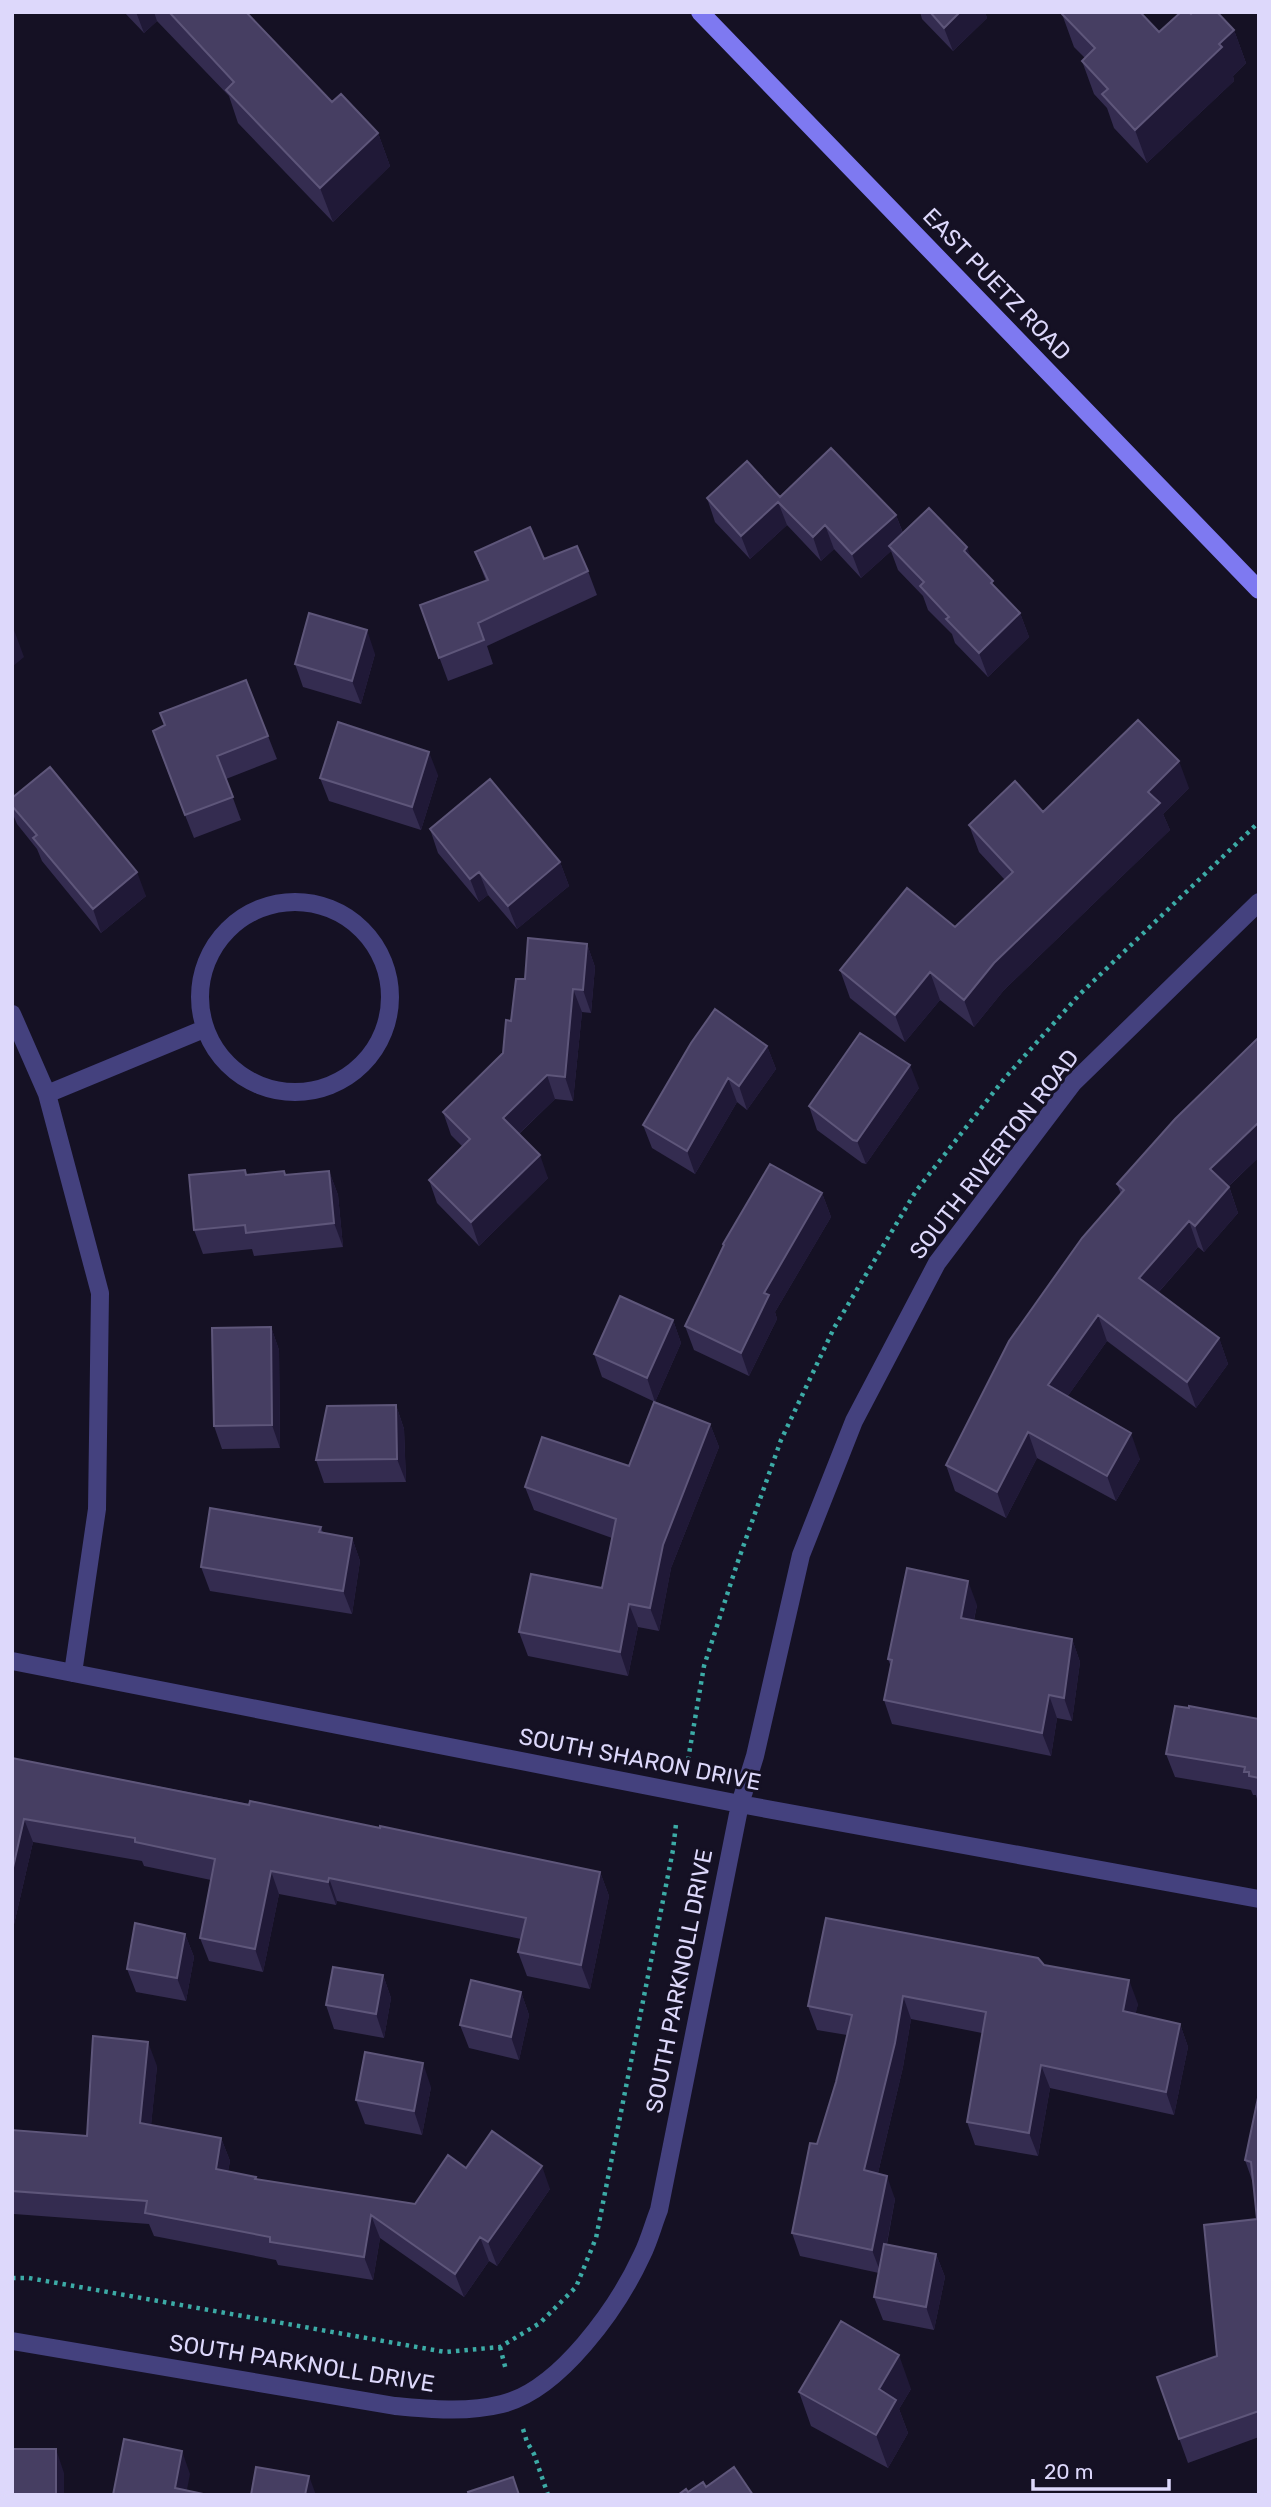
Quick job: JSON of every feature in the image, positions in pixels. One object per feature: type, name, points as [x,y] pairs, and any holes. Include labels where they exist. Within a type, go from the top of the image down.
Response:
[{"type":"street","name":"EAST PUETZ ROAD","points":[[700,12],[1259,590]]},
{"type":"street","points":[[306,901],[337,911],[363,929],[382,956],[390,987],[389,1018],[377,1047],[358,1071],[331,1087],[301,1093],[269,1090],[242,1077],[219,1056],[204,1029],[199,997],[204,965],[219,936],[244,915],[274,903],[306,901]]},
{"type":"street","name":"SOUTH RIVERTON ROAD","points":[[740,1804],[755,1756],[801,1555],[854,1421],[937,1263],[1073,1083],[1259,902]]},
{"type":"street","points":[[12,1014],[47,1094],[100,1293],[97,1508],[73,1673]]},
{"type":"street","points":[[47,1094],[204,1029]]},
{"type":"street","name":"SOUTH SHARON DRIVE","points":[[12,1661],[740,1804],[1259,1899]]},
{"type":"street","name":"SOUTH PARKNOLL DRIVE","points":[[12,2341],[395,2406],[454,2411],[502,2404],[546,2380],[577,2354],[612,2309],[642,2256],[659,2210],[740,1804]]},
{"type":"path","points":[[12,2278],[29,2278],[445,2353],[500,2347],[540,2323],[576,2287],[596,2238],[673,1850],[680,1792],[692,1742],[704,1666],[781,1440],[834,1328],[916,1191],[1004,1079],[1079,995],[1259,822]]},
{"type":"building","points":[[169,12],[246,12],[332,102],[341,94],[378,133],[320,188],[226,90],[234,82]]},
{"type":"building","points":[[930,12],[960,12],[944,28]]},
{"type":"building","points":[[1063,12],[1140,12],[1159,32],[1181,12],[1217,12],[1234,30],[1219,44],[1222,47],[1135,130],[1102,94],[1108,89],[1082,61],[1095,48]]},
{"type":"building","points":[[831,448],[896,515],[852,554],[825,525],[813,537],[778,502],[741,536],[707,498],[747,461],[780,497]]},
{"type":"building","points":[[929,508],[967,547],[964,551],[1020,613],[979,653],[946,619],[949,617],[920,586],[924,582],[889,546]]},
{"type":"building","points":[[530,527],[544,559],[577,546],[588,571],[478,623],[484,640],[439,658],[420,605],[488,580],[475,552]]},
{"type":"building","points":[[309,613],[367,630],[352,681],[295,664]]},
{"type":"building","points":[[246,680],[268,736],[217,756],[233,797],[185,815],[153,731],[165,725],[160,713]]},
{"type":"building","points":[[1138,720],[1179,761],[1148,792],[1160,803],[994,963],[964,1000],[930,972],[895,1015],[840,970],[907,888],[955,927],[1013,872],[969,825],[1015,781],[1043,812]]},
{"type":"building","points":[[338,722],[429,752],[412,807],[320,778]]},
{"type":"building","points":[[50,767],[137,872],[93,909],[33,838],[37,835],[12,806],[12,798]]},
{"type":"building","points":[[490,779],[560,862],[508,906],[479,872],[470,879],[430,829]]},
{"type":"building","points":[[528,938],[587,944],[583,990],[573,989],[565,1077],[547,1075],[503,1118],[540,1155],[471,1222],[429,1180],[470,1139],[443,1112],[503,1053],[506,1020],[511,1021],[516,979],[525,979]]},
{"type":"building","points":[[715,1009],[767,1046],[739,1086],[728,1078],[687,1151],[643,1125],[691,1043]]},
{"type":"building","points":[[860,1033],[910,1065],[857,1141],[809,1106]]},
{"type":"building","points":[[1259,1037],[1259,1122],[1210,1169],[1229,1187],[1195,1226],[1189,1221],[1139,1278],[1219,1338],[1187,1382],[1098,1315],[1048,1385],[1131,1433],[1107,1476],[1028,1432],[997,1492],[946,1465],[1009,1341],[1082,1238],[1124,1190],[1117,1184],[1175,1119]]},
{"type":"building","points":[[770,1164],[822,1193],[764,1293],[769,1295],[741,1353],[685,1326],[723,1244]]},
{"type":"building","points":[[245,1170],[246,1175],[284,1171],[285,1175],[329,1171],[334,1223],[246,1233],[245,1225],[194,1230],[189,1175]]},
{"type":"building","points":[[620,1296],[673,1320],[647,1378],[594,1354]]},
{"type":"building","points":[[271,1327],[272,1425],[214,1426],[212,1328]]},
{"type":"building","points":[[654,1402],[710,1424],[663,1545],[650,1608],[629,1604],[620,1652],[519,1632],[531,1574],[602,1588],[616,1519],[525,1487],[542,1437],[629,1466]]},
{"type":"building","points":[[396,1405],[397,1459],[316,1460],[327,1406]]},
{"type":"building","points":[[210,1508],[321,1527],[319,1532],[352,1538],[343,1591],[201,1567]]},
{"type":"building","points":[[907,1568],[968,1581],[961,1618],[1072,1639],[1064,1698],[1049,1695],[1042,1733],[884,1700],[892,1660],[888,1659]]},
{"type":"building","points":[[1175,1706],[1189,1706],[1259,1719],[1259,1778],[1249,1776],[1249,1772],[1244,1772],[1245,1767],[1166,1754]]},
{"type":"building","points":[[12,1758],[249,1805],[250,1801],[380,1826],[600,1872],[581,1965],[518,1952],[526,1918],[329,1878],[328,1882],[271,1871],[255,1949],[200,1938],[215,1859],[135,1842],[135,1838],[24,1819],[12,1872]]},
{"type":"building","points":[[826,1918],[1038,1958],[1044,1965],[1129,1980],[1123,2011],[1180,2024],[1166,2092],[1041,2065],[1029,2133],[967,2122],[986,2012],[903,1996],[895,2043],[864,2170],[887,2176],[872,2250],[792,2233],[810,2143],[817,2144],[836,2082],[852,2015],[808,2006]]},
{"type":"building","points":[[135,1923],[185,1934],[177,1978],[127,1969]]},
{"type":"building","points":[[333,1967],[383,1975],[376,2014],[326,2005]]},
{"type":"building","points":[[471,1980],[521,1992],[511,2037],[460,2025]]},
{"type":"building","points":[[93,2036],[148,2042],[140,2123],[221,2138],[216,2169],[256,2177],[255,2179],[415,2204],[448,2155],[466,2168],[492,2131],[542,2166],[488,2242],[480,2237],[455,2274],[371,2215],[364,2257],[270,2242],[270,2237],[145,2213],[147,2201],[12,2191],[12,2130],[87,2136]]},
{"type":"building","points":[[365,2052],[423,2063],[414,2111],[356,2100]]},
{"type":"building","points":[[1259,2093],[1259,2411],[1179,2439],[1157,2377],[1217,2356],[1204,2225],[1257,2219],[1251,2162],[1245,2160]]},
{"type":"building","points":[[884,2244],[936,2254],[926,2307],[874,2297]]},
{"type":"building","points":[[841,2321],[899,2355],[879,2389],[896,2400],[876,2435],[799,2392]]},
{"type":"building","points":[[124,2439],[182,2451],[175,2488],[208,2495],[113,2495]]},
{"type":"building","points":[[12,2449],[56,2449],[56,2495],[12,2495]]},
{"type":"building","points":[[256,2467],[309,2476],[305,2495],[251,2495]]},
{"type":"building","points":[[734,2467],[753,2495],[678,2495],[703,2482],[706,2487]]},
{"type":"building","points":[[513,2477],[519,2495],[469,2495],[468,2492]]}]
